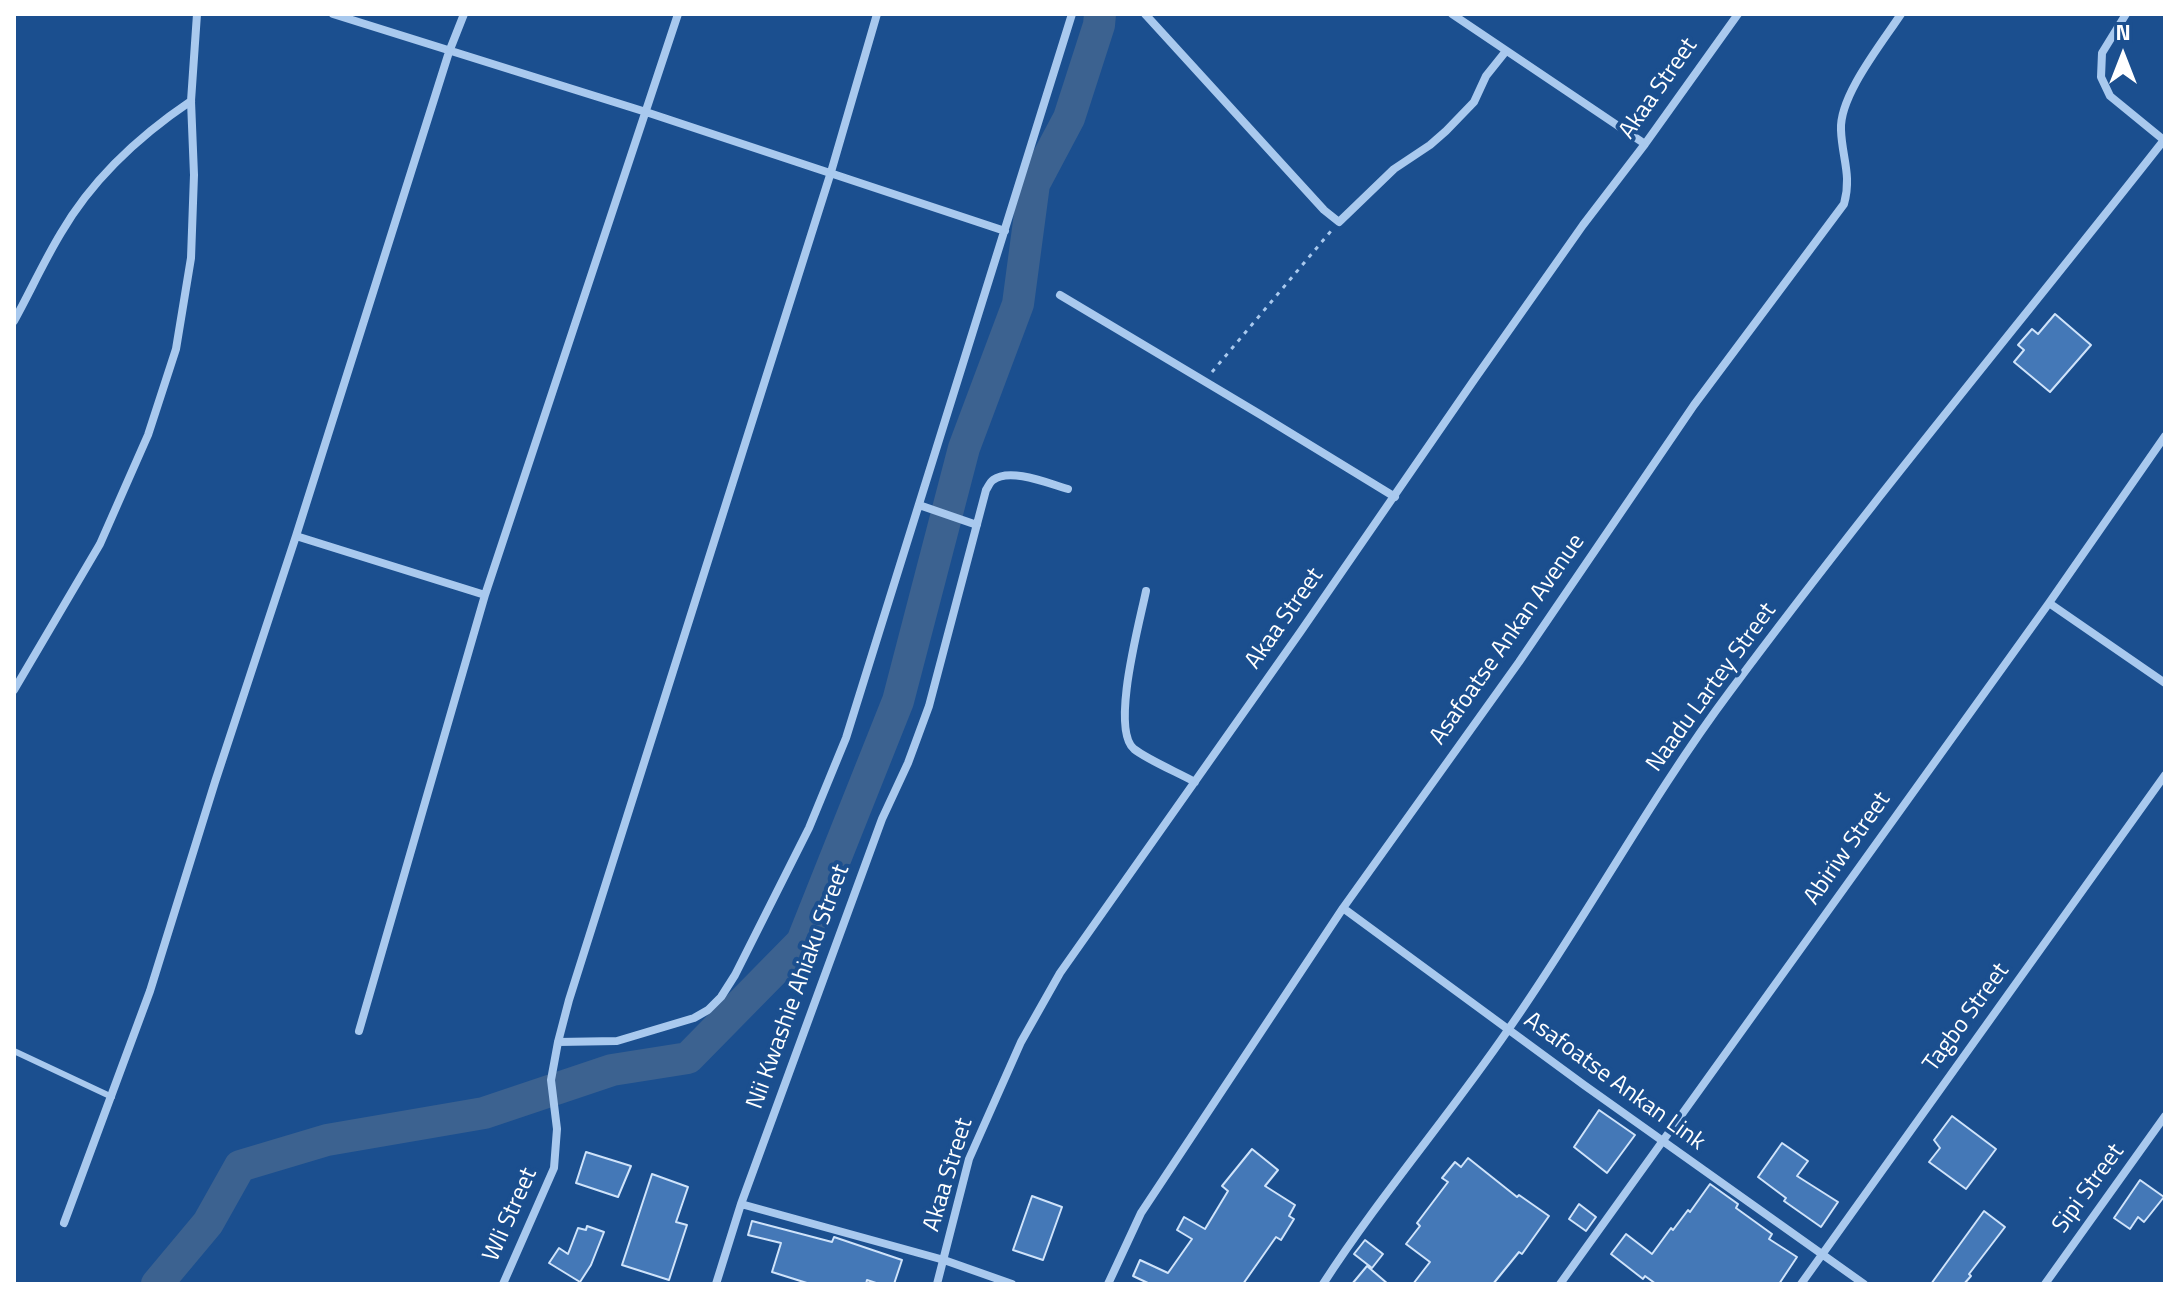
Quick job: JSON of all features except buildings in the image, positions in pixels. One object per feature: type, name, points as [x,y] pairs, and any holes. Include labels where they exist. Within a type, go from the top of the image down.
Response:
[{"type":"street","points":[[14,690],[100,544],[148,435],[176,349],[191,258],[194,175],[191,101],[197,14]]},
{"type":"street","points":[[333,14],[646,112],[1005,231]]},
{"type":"street","points":[[64,1223],[150,991],[449,52],[464,14]]},
{"type":"street","points":[[359,1031],[485,595],[678,14]]},
{"type":"street","name":"Wli Street","points":[[503,1284],[554,1168],[557,1147],[551,1080],[558,1042],[585,947],[831,172],[877,14]]},
{"type":"street","points":[[558,1042],[617,1041],[694,1018],[708,1010],[735,975],[809,828],[846,738],[1072,14]]},
{"type":"street","points":[[1145,14],[1324,210],[1339,222],[1394,169],[1446,131],[1474,102],[1486,76],[1506,51]]},
{"type":"street","points":[[1452,14],[1645,144]]},
{"type":"street","name":"Akaa Street","points":[[937,1284],[969,1159],[1021,1042],[1060,973],[1583,225],[1738,14]]},
{"type":"street","name":"Asafoatse Ankan Avenue","points":[[1108,1284],[1141,1213],[1343,908],[1519,662],[1694,405],[1844,204],[1849,188],[1841,130],[1842,114],[1848,97],[1901,14]]},
{"type":"street","points":[[2126,14],[2102,53],[2101,77],[2110,96],[2164,140]]},
{"type":"street","points":[[14,321],[61,233],[88,193],[129,147],[191,101]]},
{"type":"street","name":"Naadu Lartey Street","points":[[1323,1284],[1350,1242],[1509,1030],[1729,692],[2164,140]]},
{"type":"street","points":[[1060,295],[1395,497]]},
{"type":"street","name":"Abiriw Street","points":[[1560,1284],[1723,1060],[2165,436]]},
{"type":"street","name":"Nii Kwashie Ahiaku Street","points":[[716,1284],[741,1204],[882,819],[908,763],[929,706],[986,490],[994,479],[1008,474],[1068,489]]},
{"type":"street","points":[[919,505],[977,525]]},
{"type":"street","points":[[296,536],[485,595]]},
{"type":"street","points":[[1146,591],[1124,699],[1127,736],[1132,748],[1195,782]]},
{"type":"street","points":[[2049,603],[2165,683]]},
{"type":"street","name":"Tagbo Street","points":[[1801,1284],[2165,775]]},
{"type":"street","name":"Asafoatse Ankan Link","points":[[1343,908],[1662,1142],[1864,1284]]},
{"type":"street","name":"Sipi Street","points":[[2045,1284],[2165,1116]]},
{"type":"street","points":[[741,1204],[944,1260],[1012,1284]]},
{"type":"lane","points":[[14,1051],[112,1097]]},
{"type":"path","points":[[1204,381],[1339,222]]},
{"type":"waterway","points":[[157,1284],[208,1223],[240,1166],[327,1140],[484,1113],[612,1070],[688,1058],[802,942],[898,701],[964,448],[1018,304],[1034,184],[1069,118],[1100,14]]}]
